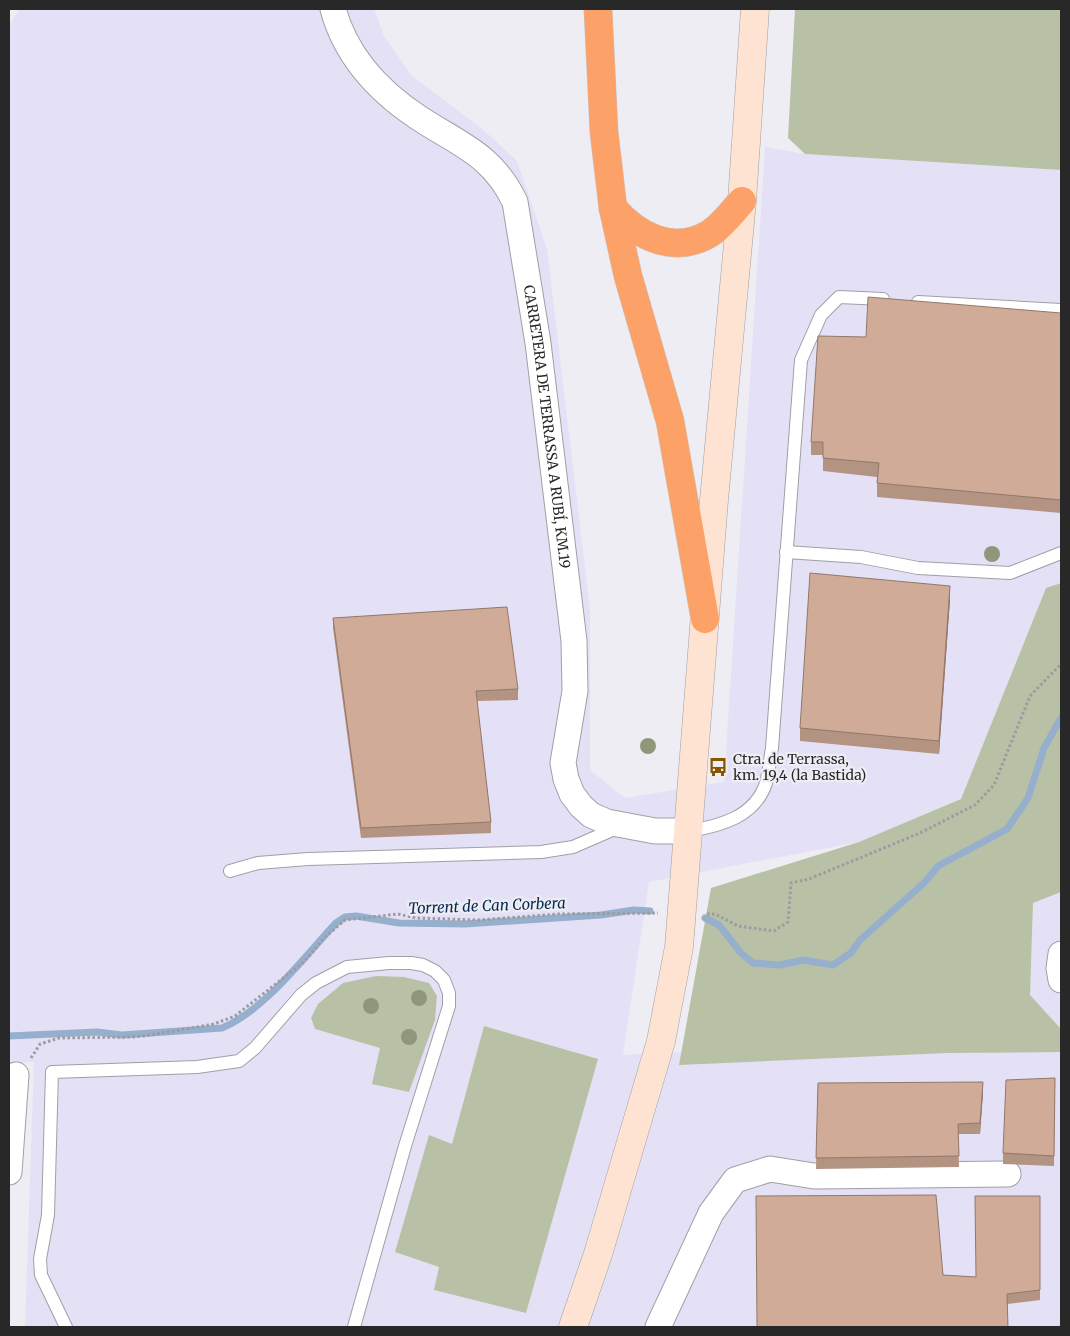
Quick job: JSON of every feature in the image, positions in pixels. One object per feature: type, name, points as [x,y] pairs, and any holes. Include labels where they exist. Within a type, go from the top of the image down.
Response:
[{"type":"highway","points":[[598,9],[604,132],[613,208],[628,276],[670,421],[705,619]]},
{"type":"highway","points":[[613,208],[629,224],[650,238],[672,243],[698,239],[711,233],[742,201]]},
{"type":"main road","points":[[573,1327],[601,1245],[661,1041],[679,947],[705,619],[742,201],[755,9]]},
{"type":"street","name":"CARRETERA DE TERRASSA A RUBÍ, KM.19","points":[[333,9],[353,55],[366,74],[382,89],[420,118],[472,149],[496,172],[508,187],[515,202],[538,343],[574,640],[575,691],[563,763],[572,794],[591,815],[621,826],[655,831],[689,831]]},
{"type":"street","points":[[1061,954],[1058,968],[1061,980]]},
{"type":"street","points":[[9,1172],[16,1076]]},
{"type":"street","points":[[658,1327],[711,1213],[735,1180],[770,1169],[814,1176],[1008,1174]]},
{"type":"lane","points":[[689,831],[716,827],[745,813],[758,798],[766,783],[772,748],[801,360],[821,315],[839,297],[1061,310]]},
{"type":"lane","points":[[786,552],[861,557],[918,568],[1010,573],[1061,553]]},
{"type":"lane","points":[[230,871],[258,863],[308,859],[541,852],[573,847],[621,826]]},
{"type":"lane","points":[[66,1327],[40,1275],[40,1259],[48,1215],[52,1072],[197,1067],[239,1061],[255,1048],[301,995],[316,983],[347,967],[411,962],[435,971],[444,980],[449,993],[449,1006],[405,1146],[354,1327]]},
{"type":"path","points":[[706,914],[715,914],[738,926],[774,931],[788,922],[791,883],[817,876],[920,833],[975,805],[994,785],[1030,696],[1061,664]]},
{"type":"path","points":[[16,1076],[40,1044],[59,1038],[151,1035],[200,1027],[235,1016],[305,961],[324,938],[345,920],[398,914],[416,918],[479,920],[611,912],[668,913]]},
{"type":"shaded area","points":[[20,9],[374,9],[384,36],[412,76],[486,132],[517,161],[547,249],[590,609],[590,770],[625,798],[724,782],[765,147],[805,154],[1061,170],[1061,583],[1046,588],[961,799],[859,842],[649,882],[623,1055],[1020,1034],[1033,903],[1061,892],[1061,1327],[25,1327],[34,1062],[9,1063],[9,25]]},
{"type":"green space","points":[[795,9],[1061,9],[1061,170],[805,154],[788,138]]},
{"type":"green space","points":[[1061,583],[1061,892],[1033,903],[1030,995],[1061,1029],[1061,1052],[947,1053],[679,1065],[711,888],[859,842],[961,799],[1046,588]]},
{"type":"green space","points":[[376,976],[404,977],[429,983],[437,996],[435,1020],[409,1092],[372,1084],[380,1048],[315,1029],[311,1018],[318,1004],[343,983]]},
{"type":"green space","points":[[484,1026],[598,1059],[526,1313],[434,1290],[439,1267],[395,1252],[429,1135],[452,1144]]},
{"type":"building","points":[[868,297],[1061,313],[1061,500],[877,483],[879,463],[823,458],[823,442],[811,442],[818,336],[866,337]]},
{"type":"building","points":[[810,573],[950,586],[939,741],[800,728]]},
{"type":"building","points":[[507,607],[518,689],[476,691],[491,822],[361,828],[333,618]]},
{"type":"building","points":[[1055,1078],[1054,1156],[1003,1153],[1006,1080]]},
{"type":"building","points":[[983,1082],[980,1123],[958,1124],[959,1156],[816,1158],[818,1083]]},
{"type":"building","points":[[936,1195],[943,1275],[976,1277],[975,1196],[1040,1196],[1040,1290],[1007,1294],[1008,1327],[757,1327],[756,1196]]},
{"type":"waterway","name":"Torrent de Can Corbera","points":[[705,918],[719,925],[741,953],[753,963],[780,965],[803,960],[833,965],[851,953],[860,940],[925,882],[938,866],[1007,829],[1028,798],[1044,748],[1061,718]]},
{"type":"waterway","name":"Torrent de Can Corbera","points":[[9,1036],[97,1032],[122,1035],[222,1028],[238,1020],[269,996],[336,923],[345,917],[356,916],[399,923],[465,924],[601,915],[634,910],[650,911]]},
{"type":"place","name":"Ctra. de Terrassa, km. 19,4 (la Bastida)","points":[[718,767]]}]
